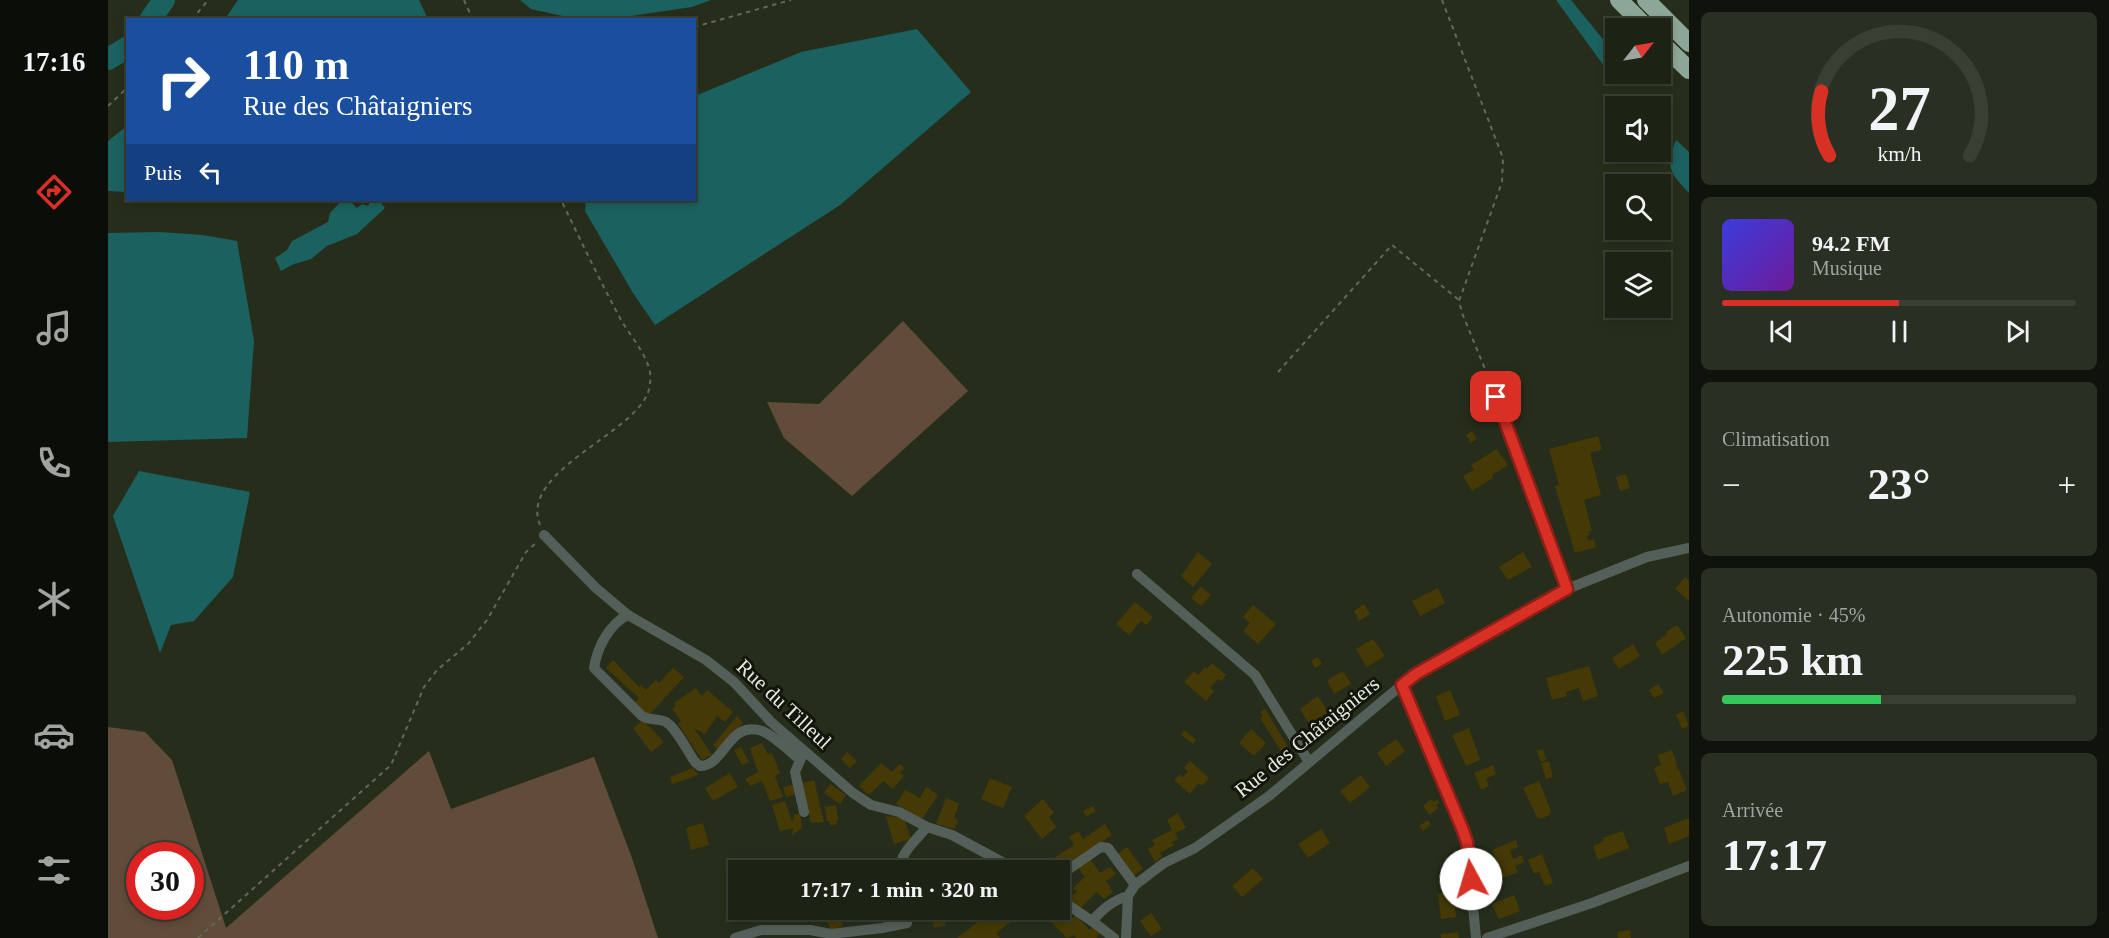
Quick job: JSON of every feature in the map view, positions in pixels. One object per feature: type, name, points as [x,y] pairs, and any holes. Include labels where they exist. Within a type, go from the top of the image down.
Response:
[{"type":"highway","points":[[1619,0],[1637,18]]},
{"type":"highway","points":[[1646,0],[1689,43]]},
{"type":"highway","points":[[1671,53],[1689,70]]},
{"type":"street","points":[[1496,397],[1567,589]]},
{"type":"street","name":"Rue du Tilleul","points":[[544,535],[596,588],[628,615],[706,660],[734,682],[802,755],[853,793],[871,805],[899,812],[927,827],[952,835],[998,860]]},
{"type":"street","name":"Rue des Châtaigniers","points":[[1126,938],[1128,896],[1135,885],[1164,863],[1195,848],[1269,796],[1416,674],[1567,589],[1647,557],[1689,548]]},
{"type":"street","points":[[1137,574],[1255,675],[1309,762]]},
{"type":"street","points":[[628,615],[618,620],[597,653],[594,668],[642,716],[646,719],[664,721],[671,726],[700,766],[710,764],[734,736],[752,729],[764,732],[802,755],[795,772],[804,812]]},
{"type":"street","points":[[1402,685],[1467,842],[1476,938]]},
{"type":"street","points":[[901,860],[927,827]]},
{"type":"street","points":[[1070,868],[1101,847],[1108,848],[1135,885]]},
{"type":"street","points":[[1487,938],[1592,903],[1689,866]]},
{"type":"street","points":[[1092,921],[1104,908],[1119,898],[1128,896]]},
{"type":"street","points":[[1070,906],[1114,938]]},
{"type":"street","points":[[735,938],[761,930],[810,930],[831,934],[882,928],[907,923],[907,920]]},
{"type":"path","points":[[194,18],[208,0]]},
{"type":"path","points":[[464,0],[472,18]]},
{"type":"path","points":[[696,26],[791,0]]},
{"type":"path","points":[[1442,0],[1503,158],[1502,182],[1459,301],[1496,397]]},
{"type":"path","points":[[108,106],[126,89]]},
{"type":"path","points":[[198,938],[391,765],[424,687],[438,670],[468,644],[487,620],[526,552],[544,535],[538,520],[539,501],[549,482],[633,413],[647,398],[651,382],[648,364],[621,320],[562,201]]},
{"type":"path","points":[[1278,372],[1392,245],[1459,301]]},
{"type":"path","points":[[907,923],[919,920]]},
{"type":"shaded area","points":[[903,321],[968,391],[852,496],[784,438],[767,402],[819,404]]},
{"type":"shaded area","points":[[108,727],[145,732],[172,760],[198,842],[126,842],[126,920],[204,920],[204,860],[226,928],[429,751],[451,809],[594,757],[632,858],[658,938],[108,938]]},
{"type":"water","points":[[238,0],[419,0],[428,18],[226,18]]},
{"type":"water","points":[[520,0],[711,0],[692,7],[618,18],[572,18],[531,9]]},
{"type":"water","points":[[1556,0],[1571,0],[1605,42],[1605,67]]},
{"type":"water","points":[[917,29],[971,92],[840,205],[655,325],[633,293],[585,211],[586,201],[696,201],[696,96],[801,52]]},
{"type":"water","points":[[126,127],[126,192],[108,191],[108,141]]},
{"type":"water","points":[[1676,140],[1689,152],[1689,193],[1671,169]]},
{"type":"water","points":[[341,201],[350,201],[357,208],[362,204],[368,206],[370,201],[380,201],[385,208],[357,234],[327,246],[311,259],[281,271],[275,258],[287,250],[292,241],[328,222],[330,213]]},
{"type":"water","points":[[160,232],[203,235],[237,241],[254,341],[247,438],[108,442],[108,233]]},
{"type":"water","points":[[139,471],[250,492],[233,577],[194,621],[171,625],[160,653],[113,516]]},
{"type":"building","points":[[1472,431],[1477,439],[1471,443],[1466,435]]},
{"type":"building","points":[[1598,436],[1602,450],[1590,453],[1601,495],[1584,500],[1592,531],[1587,536],[1588,541],[1594,539],[1596,547],[1575,553],[1555,486],[1559,485],[1549,449]]},
{"type":"building","points":[[1497,449],[1508,465],[1472,491],[1463,476],[1474,470],[1471,465]]},
{"type":"building","points":[[1626,474],[1630,488],[1620,491],[1616,477]]},
{"type":"building","points":[[1198,552],[1212,564],[1193,587],[1181,576]]},
{"type":"building","points":[[1523,552],[1532,567],[1508,580],[1499,567]]},
{"type":"building","points":[[1685,577],[1689,581],[1689,601],[1675,589]]},
{"type":"building","points":[[1201,586],[1211,595],[1201,606],[1191,598]]},
{"type":"building","points":[[1438,588],[1445,603],[1420,616],[1412,601]]},
{"type":"building","points":[[1135,602],[1153,617],[1146,625],[1141,621],[1129,635],[1116,624]]},
{"type":"building","points":[[1364,604],[1370,614],[1359,621],[1354,611]]},
{"type":"building","points":[[1253,605],[1276,624],[1258,644],[1243,631],[1250,623],[1243,617]]},
{"type":"building","points":[[1677,625],[1686,638],[1662,655],[1655,643]]},
{"type":"building","points":[[1373,639],[1385,656],[1367,667],[1356,649]]},
{"type":"building","points":[[1633,644],[1640,656],[1619,669],[1612,658]]},
{"type":"building","points":[[1318,657],[1322,664],[1315,668],[1311,661]]},
{"type":"building","points":[[613,660],[639,687],[641,685],[646,690],[656,680],[659,683],[673,668],[684,677],[648,716],[634,703],[639,698],[606,668]]},
{"type":"building","points":[[1212,663],[1226,675],[1221,681],[1218,679],[1210,688],[1214,691],[1206,701],[1184,682],[1194,671],[1198,675]]},
{"type":"building","points":[[1589,666],[1598,696],[1583,701],[1579,688],[1566,692],[1567,696],[1552,700],[1546,678]]},
{"type":"building","points":[[1343,671],[1351,684],[1334,694],[1327,680]]},
{"type":"building","points":[[1658,684],[1664,693],[1654,698],[1649,690]]},
{"type":"building","points":[[696,688],[702,696],[707,690],[733,712],[725,722],[717,716],[705,734],[694,728],[712,755],[702,760],[678,724],[681,721],[672,709],[676,705],[674,703]]},
{"type":"building","points":[[1450,690],[1460,715],[1445,721],[1436,696]]},
{"type":"building","points":[[1318,696],[1328,712],[1309,724],[1300,709]]},
{"type":"building","points":[[1265,709],[1290,750],[1283,754],[1260,718],[1263,716],[1260,712]]},
{"type":"building","points":[[1683,711],[1689,726],[1682,729],[1676,715]]},
{"type":"building","points":[[737,716],[743,723],[717,750],[713,745]]},
{"type":"building","points":[[643,720],[664,742],[651,752],[633,728]]},
{"type":"building","points":[[1469,728],[1480,760],[1466,766],[1452,735]]},
{"type":"building","points":[[1251,729],[1266,743],[1254,756],[1239,743]]},
{"type":"building","points":[[1185,730],[1196,740],[1193,744],[1181,735]]},
{"type":"building","points":[[1396,739],[1405,751],[1386,766],[1377,753]]},
{"type":"building","points":[[762,743],[768,755],[772,753],[780,773],[775,776],[783,797],[770,801],[762,781],[750,786],[745,779],[758,772],[750,748]]},
{"type":"building","points":[[741,747],[749,762],[742,765],[734,750]]},
{"type":"building","points":[[1543,749],[1546,760],[1541,762],[1537,751]]},
{"type":"building","points":[[1672,750],[1687,790],[1673,796],[1668,782],[1660,784],[1654,768],[1661,765],[1658,755]]},
{"type":"building","points":[[847,752],[857,761],[850,768],[841,759]]},
{"type":"building","points":[[1190,761],[1209,778],[1202,786],[1199,783],[1190,794],[1174,780],[1180,774],[1183,777],[1188,771],[1184,768]]},
{"type":"building","points":[[1549,761],[1553,777],[1546,779],[1541,763]]},
{"type":"building","points":[[881,763],[892,772],[900,764],[905,768],[900,773],[904,776],[893,789],[883,781],[869,795],[859,786]]},
{"type":"building","points":[[1493,765],[1496,774],[1486,779],[1489,786],[1481,790],[1474,773]]},
{"type":"building","points":[[693,768],[698,775],[672,784],[670,777]]},
{"type":"building","points":[[730,773],[738,787],[713,801],[705,788]]},
{"type":"building","points":[[1361,775],[1370,787],[1350,803],[1340,791]]},
{"type":"building","points":[[990,778],[1012,787],[1003,808],[981,799]]},
{"type":"building","points":[[814,780],[824,822],[811,823],[802,783]]},
{"type":"building","points":[[1539,781],[1551,811],[1549,815],[1541,819],[1537,817],[1523,788]]},
{"type":"building","points":[[795,784],[797,794],[786,797],[783,787]]},
{"type":"building","points":[[830,784],[846,795],[840,804],[824,793]]},
{"type":"building","points":[[926,787],[938,795],[922,819],[896,804],[905,790],[920,798]]},
{"type":"building","points":[[946,798],[959,803],[954,818],[958,819],[955,829],[936,824]]},
{"type":"building","points":[[1043,799],[1054,813],[1049,817],[1056,827],[1042,839],[1024,816]]},
{"type":"building","points":[[1431,799],[1434,802],[1437,799],[1439,803],[1436,805],[1438,808],[1430,815],[1423,806]]},
{"type":"building","points":[[785,801],[792,822],[794,815],[800,813],[802,828],[792,835],[793,828],[780,831],[772,805]]},
{"type":"building","points":[[836,805],[837,824],[830,826],[825,807]]},
{"type":"building","points":[[1093,806],[1096,811],[1086,817],[1083,811]]},
{"type":"building","points":[[1177,813],[1186,828],[1175,833],[1178,839],[1172,842],[1174,845],[1160,853],[1162,857],[1155,862],[1148,849],[1155,845],[1152,840],[1172,830],[1167,820]]},
{"type":"building","points":[[886,816],[904,818],[911,839],[894,844]]},
{"type":"building","points":[[1689,818],[1689,836],[1669,844],[1664,828]]},
{"type":"building","points":[[1428,820],[1431,825],[1423,831],[1419,826]]},
{"type":"building","points":[[703,823],[709,845],[691,850],[686,828]]},
{"type":"building","points":[[1105,824],[1112,835],[1070,864],[1070,860],[1055,860],[1054,858],[1074,845],[1069,837],[1078,831],[1083,839]]},
{"type":"building","points":[[1321,829],[1330,843],[1308,858],[1298,844]]},
{"type":"building","points":[[1623,831],[1629,848],[1598,860],[1593,846],[1604,841],[1603,838]]},
{"type":"building","points":[[1516,840],[1518,847],[1510,850],[1513,859],[1522,855],[1524,862],[1515,866],[1518,872],[1503,878],[1492,850]]},
{"type":"building","points":[[1127,847],[1143,869],[1133,876],[1117,854]]},
{"type":"building","points":[[1542,854],[1553,883],[1545,886],[1539,872],[1534,874],[1528,860]]},
{"type":"building","points":[[1091,860],[1100,873],[1110,867],[1116,874],[1106,881],[1113,892],[1104,899],[1097,892],[1080,908],[1070,899],[1070,893],[1073,895],[1077,891],[1073,888],[1085,877],[1078,868]]},
{"type":"building","points":[[1253,868],[1263,879],[1242,897],[1232,886]]},
{"type":"building","points":[[1454,892],[1456,917],[1441,919],[1438,894]]},
{"type":"building","points":[[1514,895],[1520,911],[1499,919],[1492,904]]},
{"type":"building","points":[[1151,913],[1162,929],[1151,936],[1140,921]]},
{"type":"building","points":[[1076,915],[1089,930],[1093,927],[1100,934],[1096,936],[1098,938],[1076,938],[1074,935],[1067,938],[1049,920],[1067,920],[1069,922]]},
{"type":"building","points":[[827,920],[841,920],[843,926],[831,930]]},
{"type":"building","points":[[944,920],[946,925],[934,928],[932,923]]},
{"type":"building","points":[[981,920],[1012,921],[996,933],[1000,938],[957,938]]},
{"type":"building","points":[[1630,930],[1631,938],[1618,938],[1617,932]]},
{"type":"building","points":[[1458,932],[1459,938],[1441,938],[1441,934]]},
{"type":"waterway","points":[[151,18],[164,0]]},
{"type":"waterway","points":[[108,59],[126,48]]},
{"type":"route","points":[[1471,879],[1467,842],[1402,685],[1416,674],[1567,589],[1496,397]]}]
